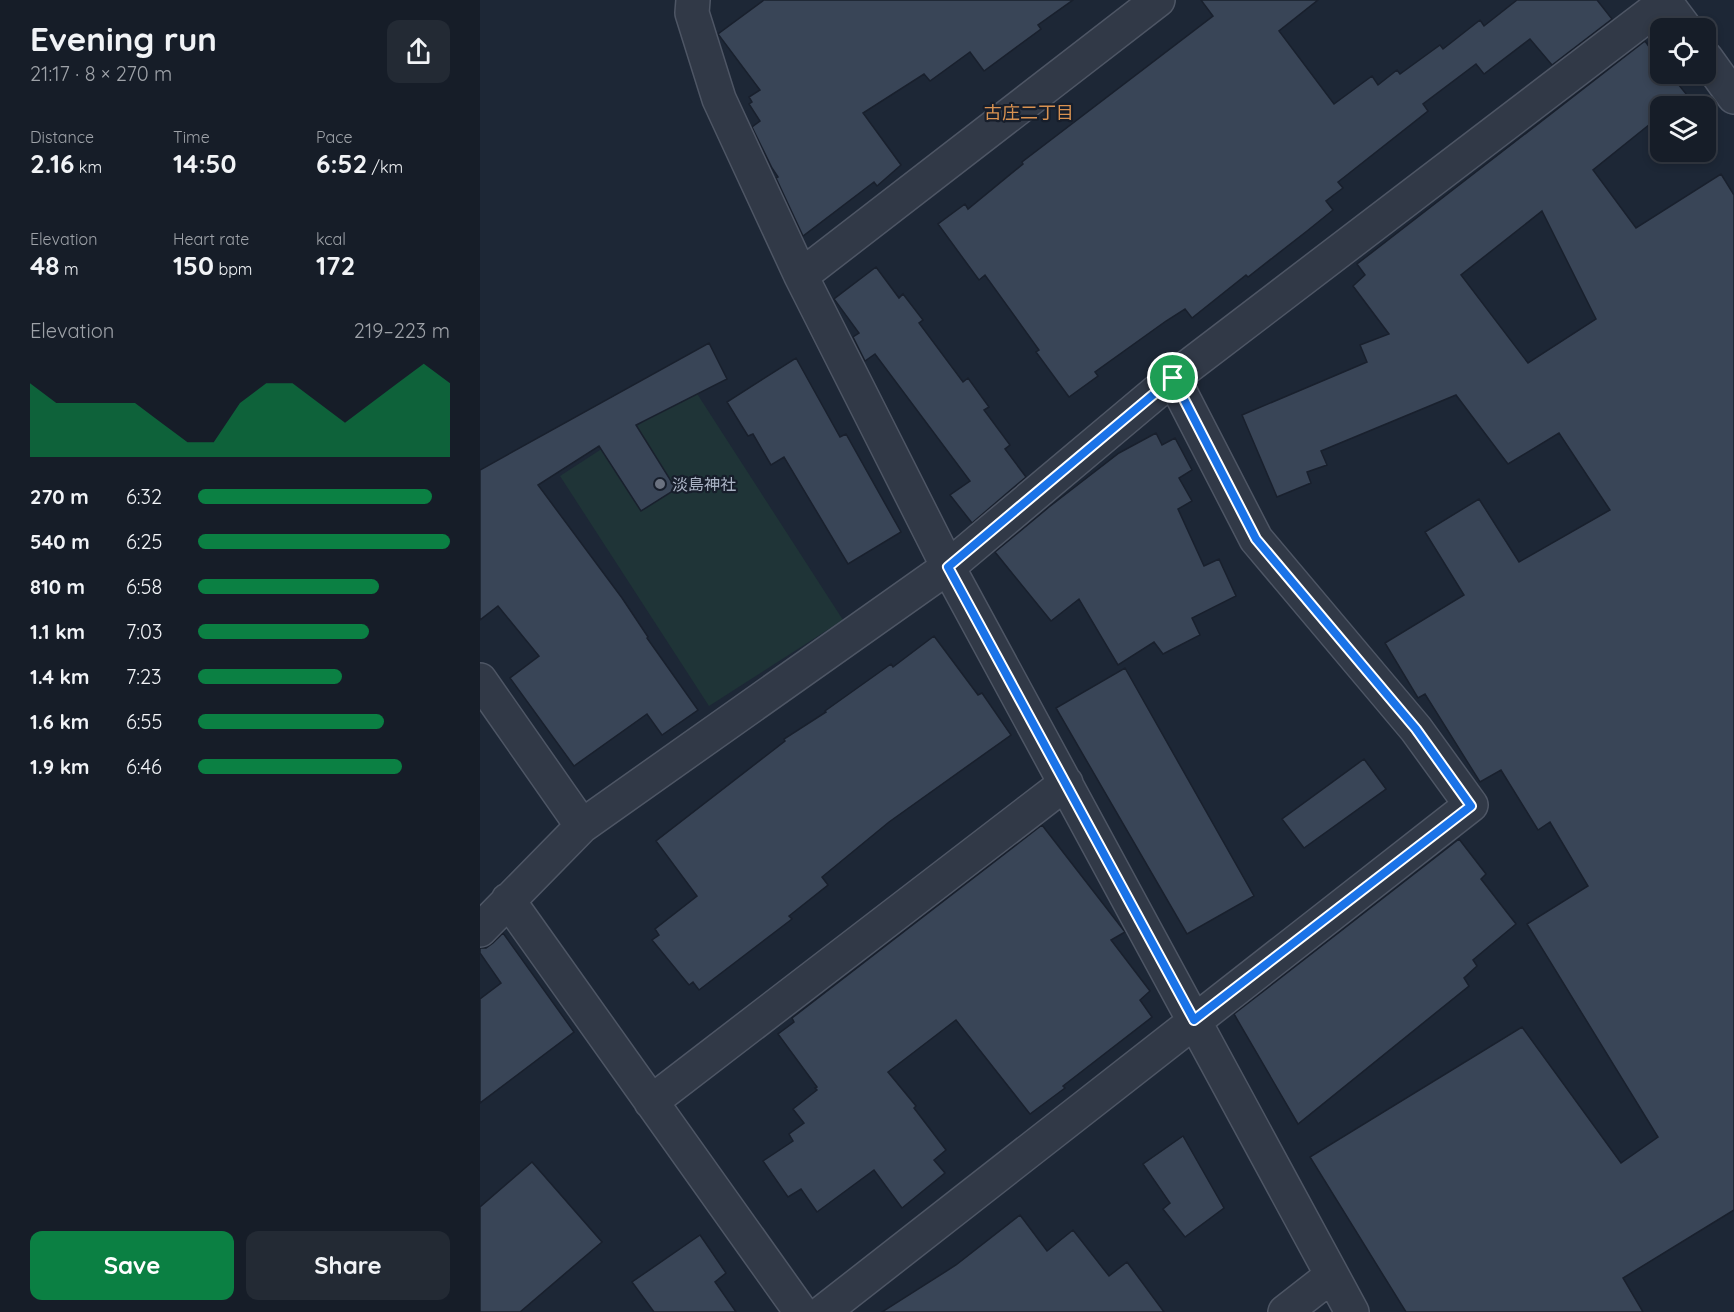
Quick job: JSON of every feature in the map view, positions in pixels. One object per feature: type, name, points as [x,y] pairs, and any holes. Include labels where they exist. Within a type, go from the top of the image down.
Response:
[{"type":"street","points":[[693,0],[692,14],[719,99],[801,276],[948,567],[1352,1312]]},
{"type":"street","points":[[801,276],[1158,0]]},
{"type":"street","points":[[480,930],[582,826],[948,567],[1173,378],[1666,1],[1678,18]]},
{"type":"street","points":[[1716,72],[1734,98]]},
{"type":"street","points":[[823,1312],[1194,1020],[1471,806],[1416,729],[1256,539],[1173,378]]},
{"type":"street","points":[[480,680],[582,826]]},
{"type":"street","points":[[651,1102],[1066,783]]},
{"type":"street","points":[[508,900],[801,1312]]},
{"type":"street","points":[[1285,1312],[1331,1276]]},
{"type":"green space","points":[[694,389],[843,620],[709,706],[560,476]]},
{"type":"building","points":[[764,0],[1073,0],[1038,25],[1041,29],[984,71],[970,52],[930,81],[924,74],[863,113],[901,165],[877,186],[874,182],[803,236],[776,178],[778,177],[752,127],[760,121],[749,104],[752,102],[749,97],[760,90],[718,34]]},
{"type":"building","points":[[1201,0],[1318,0],[1279,31],[1334,104],[1372,76],[1378,85],[1397,70],[1400,74],[1440,45],[1443,49],[1480,20],[1484,26],[1517,0],[1597,0],[1612,19],[1552,65],[1530,39],[1484,74],[1476,64],[1423,104],[1428,111],[1338,182],[1343,188],[1326,201],[1333,210],[1192,318],[1185,309],[1166,321],[1095,372],[1098,376],[1069,397],[1036,352],[1039,350],[985,275],[979,280],[938,224],[965,204],[968,209],[1023,164],[1022,162],[1213,16]]},
{"type":"building","points":[[1645,41],[1650,48],[1650,84],[1678,84],[1687,95],[1650,96],[1650,124],[1593,170],[1636,228],[1721,174],[1734,195],[1734,1210],[1623,1278],[1643,1312],[1406,1312],[1310,1157],[1522,1027],[1621,1163],[1658,1137],[1527,924],[1588,886],[1550,822],[1538,830],[1501,770],[1480,782],[1425,694],[1418,698],[1385,643],[1464,595],[1425,532],[1479,499],[1519,562],[1610,510],[1559,433],[1508,464],[1456,395],[1321,451],[1327,465],[1307,472],[1311,483],[1277,497],[1242,415],[1367,362],[1360,345],[1389,334],[1353,286],[1365,275],[1357,264]],"holes":[[[1542,211],[1596,319],[1528,363],[1461,275]]]},
{"type":"building","points":[[876,267],[899,298],[903,294],[923,320],[919,323],[963,382],[968,378],[989,407],[984,410],[1010,445],[1005,449],[1026,477],[972,523],[950,495],[970,481],[875,354],[865,361],[853,337],[859,333],[834,299]]},
{"type":"building","points":[[709,343],[727,379],[636,425],[676,489],[641,511],[599,446],[538,485],[622,598],[698,710],[662,735],[647,714],[574,766],[510,678],[539,656],[498,606],[480,620],[480,470]]},
{"type":"building","points":[[796,358],[840,437],[846,434],[901,532],[848,564],[784,457],[771,465],[753,434],[748,436],[727,402]]},
{"type":"building","points":[[1156,433],[1162,445],[1175,438],[1192,470],[1179,478],[1192,501],[1178,509],[1204,566],[1219,559],[1236,596],[1192,618],[1200,635],[1163,654],[1154,642],[1118,665],[1079,599],[1051,621],[995,552],[1119,453]]},
{"type":"building","points":[[934,636],[978,695],[982,693],[1011,735],[889,822],[822,877],[828,885],[789,916],[792,919],[699,990],[693,982],[689,985],[652,940],[659,935],[655,929],[697,896],[656,841],[785,741],[784,739],[826,712],[891,664],[893,667]]},
{"type":"building","points":[[1125,668],[1254,896],[1187,934],[1056,708]]},
{"type":"building","points":[[1364,759],[1386,789],[1304,848],[1282,819]]},
{"type":"building","points":[[1042,825],[1125,932],[1111,940],[1150,991],[1140,1000],[1152,1017],[1030,1114],[956,1020],[888,1072],[916,1106],[914,1108],[946,1150],[934,1160],[945,1173],[902,1208],[874,1170],[817,1212],[801,1189],[788,1197],[763,1161],[793,1141],[789,1134],[804,1123],[793,1109],[817,1090],[815,1088],[817,1087],[778,1034],[794,1022],[792,1018]]},
{"type":"building","points":[[1459,839],[1486,874],[1481,879],[1516,924],[1473,960],[1477,966],[1464,978],[1469,986],[1298,1124],[1234,1014]]},
{"type":"building","points":[[503,933],[574,1032],[480,1103],[480,999],[501,983],[480,953],[480,948],[486,948]]},
{"type":"building","points":[[1183,1136],[1224,1208],[1185,1237],[1163,1209],[1170,1203],[1143,1164]]},
{"type":"building","points":[[532,1162],[602,1242],[520,1312],[480,1312],[480,1207]]},
{"type":"building","points":[[1020,1215],[1047,1251],[1073,1230],[1109,1276],[1127,1262],[1164,1312],[882,1312],[956,1265]]},
{"type":"building","points":[[700,1235],[726,1273],[715,1282],[736,1312],[654,1312],[632,1282]]},
{"type":"place","name":"淡島神社","points":[[660,484]]},
{"type":"district","name":"古庄二丁目","points":[[1029,112]]},
{"type":"route","points":[[1173,378],[1256,539],[1416,729],[1471,806],[1194,1020],[948,567],[1173,378]]}]
